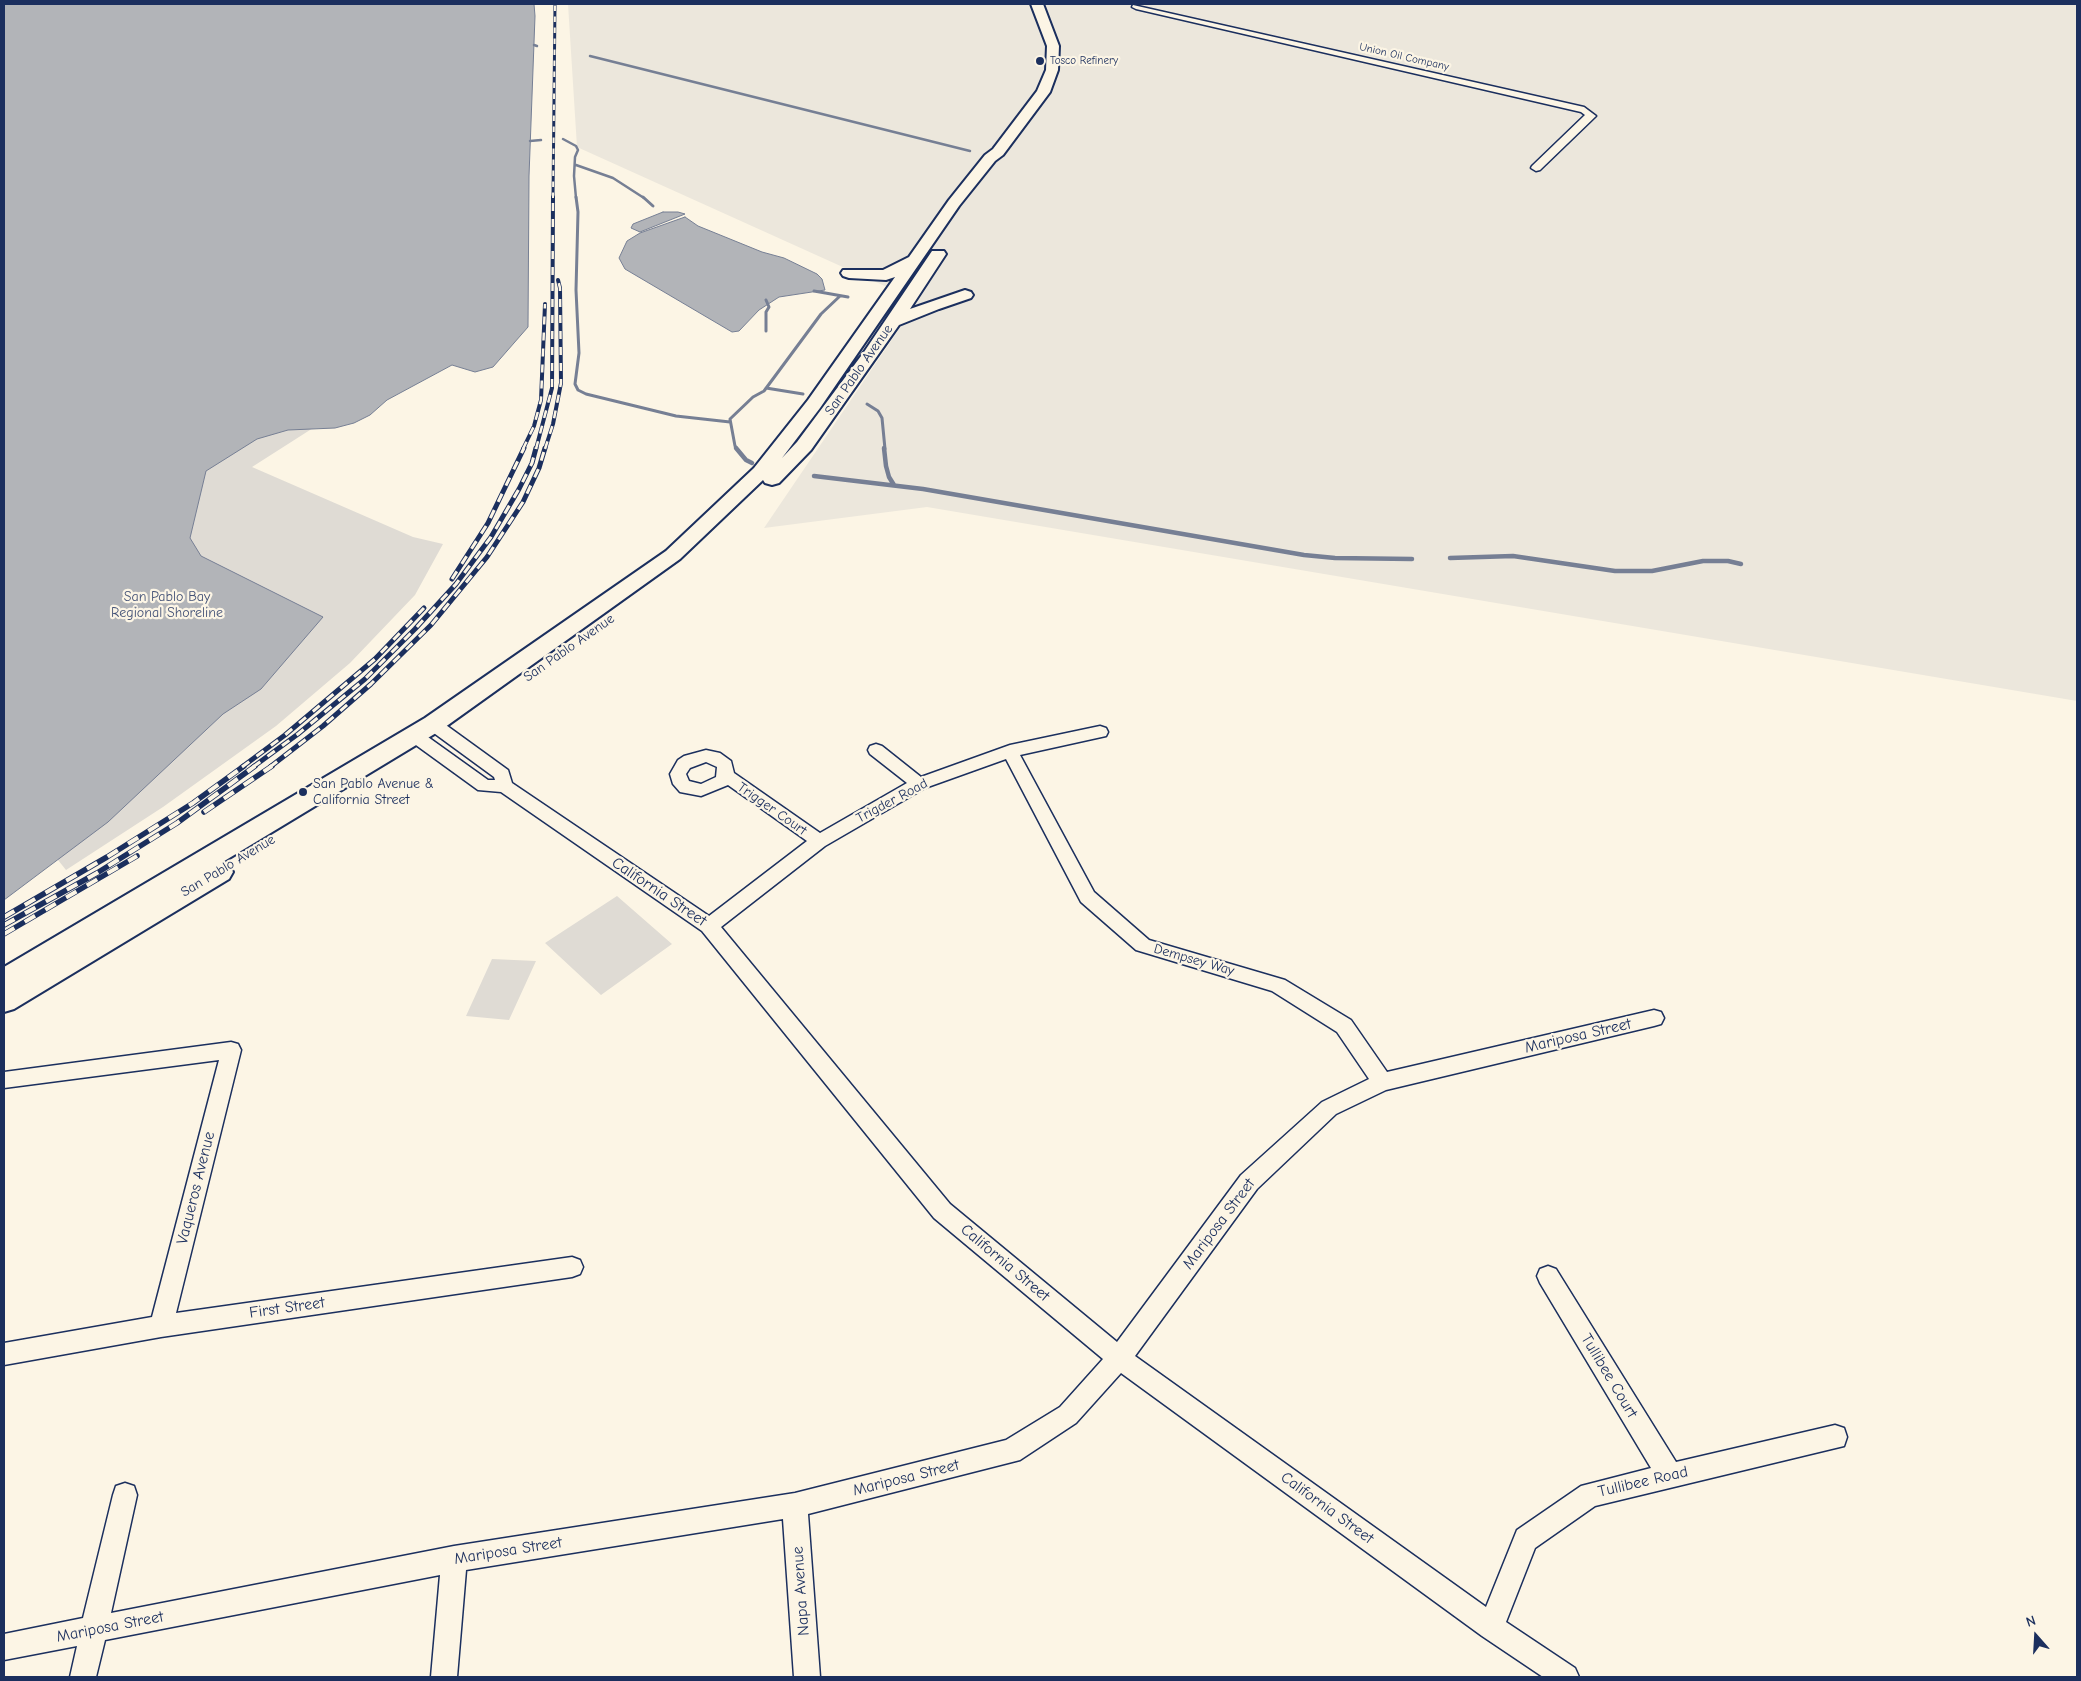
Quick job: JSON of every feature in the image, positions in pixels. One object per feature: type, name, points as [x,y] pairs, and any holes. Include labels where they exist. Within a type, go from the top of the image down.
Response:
[{"type":"main road","name":"San Pablo Avenue","points":[[4,980],[432,735],[673,556],[761,472],[814,404],[954,203],[990,158],[998,152],[1043,92],[1052,70],[1053,46],[1037,4]]},
{"type":"main road","name":"San Pablo Avenue","points":[[4,1002],[432,735],[696,555],[743,511],[804,446],[892,322],[1002,158],[998,152]]},
{"type":"main road","points":[[871,320],[865,292],[849,273],[886,275],[917,256]]},
{"type":"main road","points":[[892,322],[933,304],[965,295],[937,285],[935,259]]},
{"type":"street","name":"Union Oil Company","points":[[1136,7],[1574,108],[1591,116],[1536,168]]},
{"type":"street","name":"Trigder Road","points":[[709,926],[819,841],[919,784],[1010,750],[1100,732]]},
{"type":"street","name":"California Street","points":[[432,735],[484,786],[504,786],[709,926],[942,1211],[1120,1358],[1491,1627],[1566,1677]]},
{"type":"street","points":[[876,750],[919,784]]},
{"type":"street","name":"Dempsey Way","points":[[1010,750],[1087,897],[1143,945],[1278,985],[1344,1026],[1382,1082]]},
{"type":"street","name":"Trigger Court","points":[[726,776],[819,841]]},
{"type":"street","name":"Mariposa Street","points":[[4,1647],[454,1559],[794,1505],[1011,1451],[1068,1415],[1120,1358],[1249,1182],[1329,1108],[1382,1082],[1654,1018]]},
{"type":"street","name":"Vaqueros Avenue","points":[[4,1080],[231,1050],[161,1326]]},
{"type":"street","name":"First Street","points":[[4,1354],[161,1326],[572,1267]]},
{"type":"street","name":"Tullibee Court","points":[[1548,1276],[1670,1476]]},
{"type":"street","name":"Tullibee Road","points":[[1491,1627],[1526,1539],[1590,1495],[1836,1437]]},
{"type":"street","points":[[83,1677],[125,1495]]},
{"type":"street","name":"Napa Avenue","points":[[794,1505],[807,1677]]},
{"type":"street","points":[[444,1677],[454,1559]]},
{"type":"shaded area","points":[[4,4],[534,4],[535,16],[529,176],[528,327],[493,367],[475,372],[452,365],[387,400],[370,415],[354,423],[335,428],[288,430],[257,439],[206,471],[190,538],[201,556],[323,617],[261,689],[223,714],[108,822],[4,900]]},
{"type":"shaded area","points":[[568,4],[2077,4],[2077,701],[927,507],[764,528],[918,301],[577,147]]},
{"type":"shaded area","points":[[663,212],[685,214],[640,232],[631,228],[633,224]]},
{"type":"shaded area","points":[[685,217],[698,226],[762,252],[784,258],[817,274],[822,279],[825,290],[779,297],[759,310],[739,331],[732,332],[625,269],[619,258],[627,241],[640,233]]},
{"type":"green space","name":"San Pablo Bay Regional Shoreline","points":[[4,266],[429,354],[252,467],[413,537],[443,544],[415,595],[350,663],[276,726],[163,807],[66,870],[58,860]]},
{"type":"green space","points":[[617,896],[672,944],[601,995],[545,943]]},
{"type":"green space","points":[[492,959],[536,961],[509,1020],[466,1016]]},
{"type":"waterway","points":[[590,56],[970,151]]},
{"type":"waterway","points":[[563,139],[576,146],[578,150],[575,157],[574,176],[576,198]]},
{"type":"waterway","points":[[530,141],[541,140]]},
{"type":"waterway","points":[[576,165],[613,178],[644,198]]},
{"type":"waterway","points":[[576,197],[578,212],[576,290],[579,353],[575,384],[578,390],[586,394],[676,416],[730,422]]},
{"type":"waterway","points":[[643,197],[653,206]]},
{"type":"waterway","points":[[814,291],[848,297]]},
{"type":"waterway","points":[[766,388],[821,314],[840,296]]},
{"type":"waterway","points":[[766,300],[769,307],[766,312],[766,331]]},
{"type":"waterway","points":[[737,449],[730,419],[753,397],[766,388]]},
{"type":"waterway","points":[[766,388],[803,394]]},
{"type":"waterway","points":[[867,404],[878,411],[882,418],[885,449]]},
{"type":"waterway","points":[[736,448],[746,460],[752,463]]},
{"type":"waterway","points":[[884,448],[886,466],[889,477],[894,485]]},
{"type":"waterway","points":[[814,476],[923,489],[1304,555],[1335,558],[1412,559]]},
{"type":"waterway","points":[[1450,558],[1513,556],[1615,571],[1652,571],[1703,561],[1728,561],[1741,564]]},
{"type":"railway","points":[[553,198],[555,4]]},
{"type":"railway","points":[[536,449],[552,388],[553,197]]},
{"type":"railway","points":[[545,449],[553,424],[561,383],[560,288],[558,280]]},
{"type":"railway","points":[[523,449],[534,426],[541,400],[545,304]]},
{"type":"railway","points":[[452,579],[488,523],[524,448]]},
{"type":"railway","points":[[253,767],[298,734],[365,679],[415,629],[456,584],[491,537],[519,489],[532,463],[536,448]]},
{"type":"railway","points":[[270,767],[323,726],[371,684],[431,625],[487,557],[523,502],[539,468],[545,448]]},
{"type":"railway","points":[[242,767],[285,735],[375,659],[424,608]]},
{"type":"railway","points":[[4,917],[107,857],[193,803],[244,766]]},
{"type":"railway","points":[[4,925],[97,873],[177,823],[255,766]]},
{"type":"railway","points":[[204,812],[272,766]]},
{"type":"railway","points":[[4,934],[137,856]]},
{"type":"place","name":"Tosco Refinery","points":[[1040,61]]},
{"type":"place","name":"San Pablo Avenue & California Street","points":[[303,792]]}]
